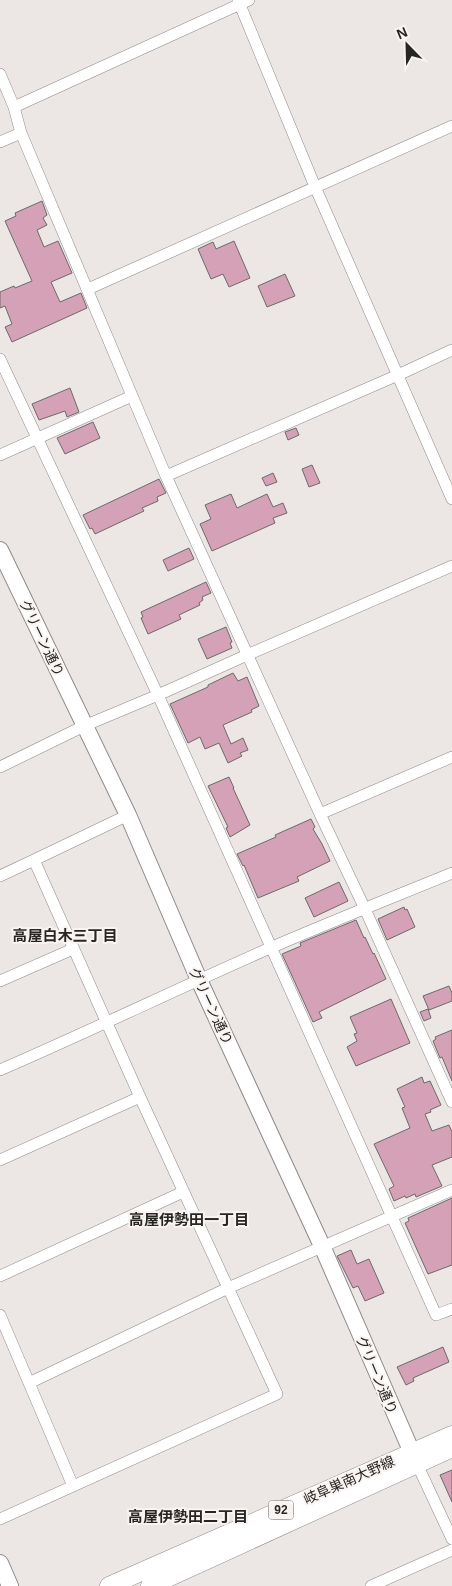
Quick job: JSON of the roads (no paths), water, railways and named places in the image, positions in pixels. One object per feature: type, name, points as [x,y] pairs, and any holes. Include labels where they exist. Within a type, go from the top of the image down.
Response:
[{"type":"main road","name":"岐阜巣南大野線","points":[[150,1586],[414,1458],[452,1435]]},
{"type":"main road","name":"岐阜巣南大野線","points":[[109,1586],[414,1458],[452,1448]]},
{"type":"street","points":[[14,107],[242,1],[316,188],[452,500]]},
{"type":"street","points":[[0,74],[14,107],[21,133],[166,476],[451,1099]]},
{"type":"street","points":[[88,289],[452,126]]},
{"type":"street","points":[[0,142],[21,133]]},
{"type":"street","points":[[166,476],[398,376],[452,350]]},
{"type":"street","points":[[0,359],[158,695],[436,1315],[452,1309]]},
{"type":"street","points":[[0,455],[132,396]]},
{"type":"street","name":"グリーン通り","points":[[0,550],[128,815],[199,980],[322,1246],[414,1458]]},
{"type":"street","points":[[0,766],[84,726],[452,566]]},
{"type":"street","points":[[320,814],[452,757]]},
{"type":"street","points":[[0,876],[128,815]]},
{"type":"street","points":[[0,1519],[277,1394],[140,1097],[34,860]]},
{"type":"street","points":[[0,1070],[272,947],[452,873]]},
{"type":"street","points":[[0,981],[73,949]]},
{"type":"street","points":[[0,1160],[140,1097]]},
{"type":"street","points":[[29,1382],[228,1288],[452,1190]]},
{"type":"street","points":[[0,1276],[184,1192]]},
{"type":"street","points":[[0,1315],[73,1486]]},
{"type":"street","points":[[414,1458],[452,1539]]},
{"type":"street","points":[[371,1586],[452,1550]]},
{"type":"street","points":[[0,1563],[10,1586]]},
{"type":"district","name":"高屋白木三丁目","points":[[65,935]]},
{"type":"district","name":"高屋伊勢田一丁目","points":[[189,1219]]},
{"type":"district","name":"高屋伊勢田二丁目","points":[[188,1516]]}]
